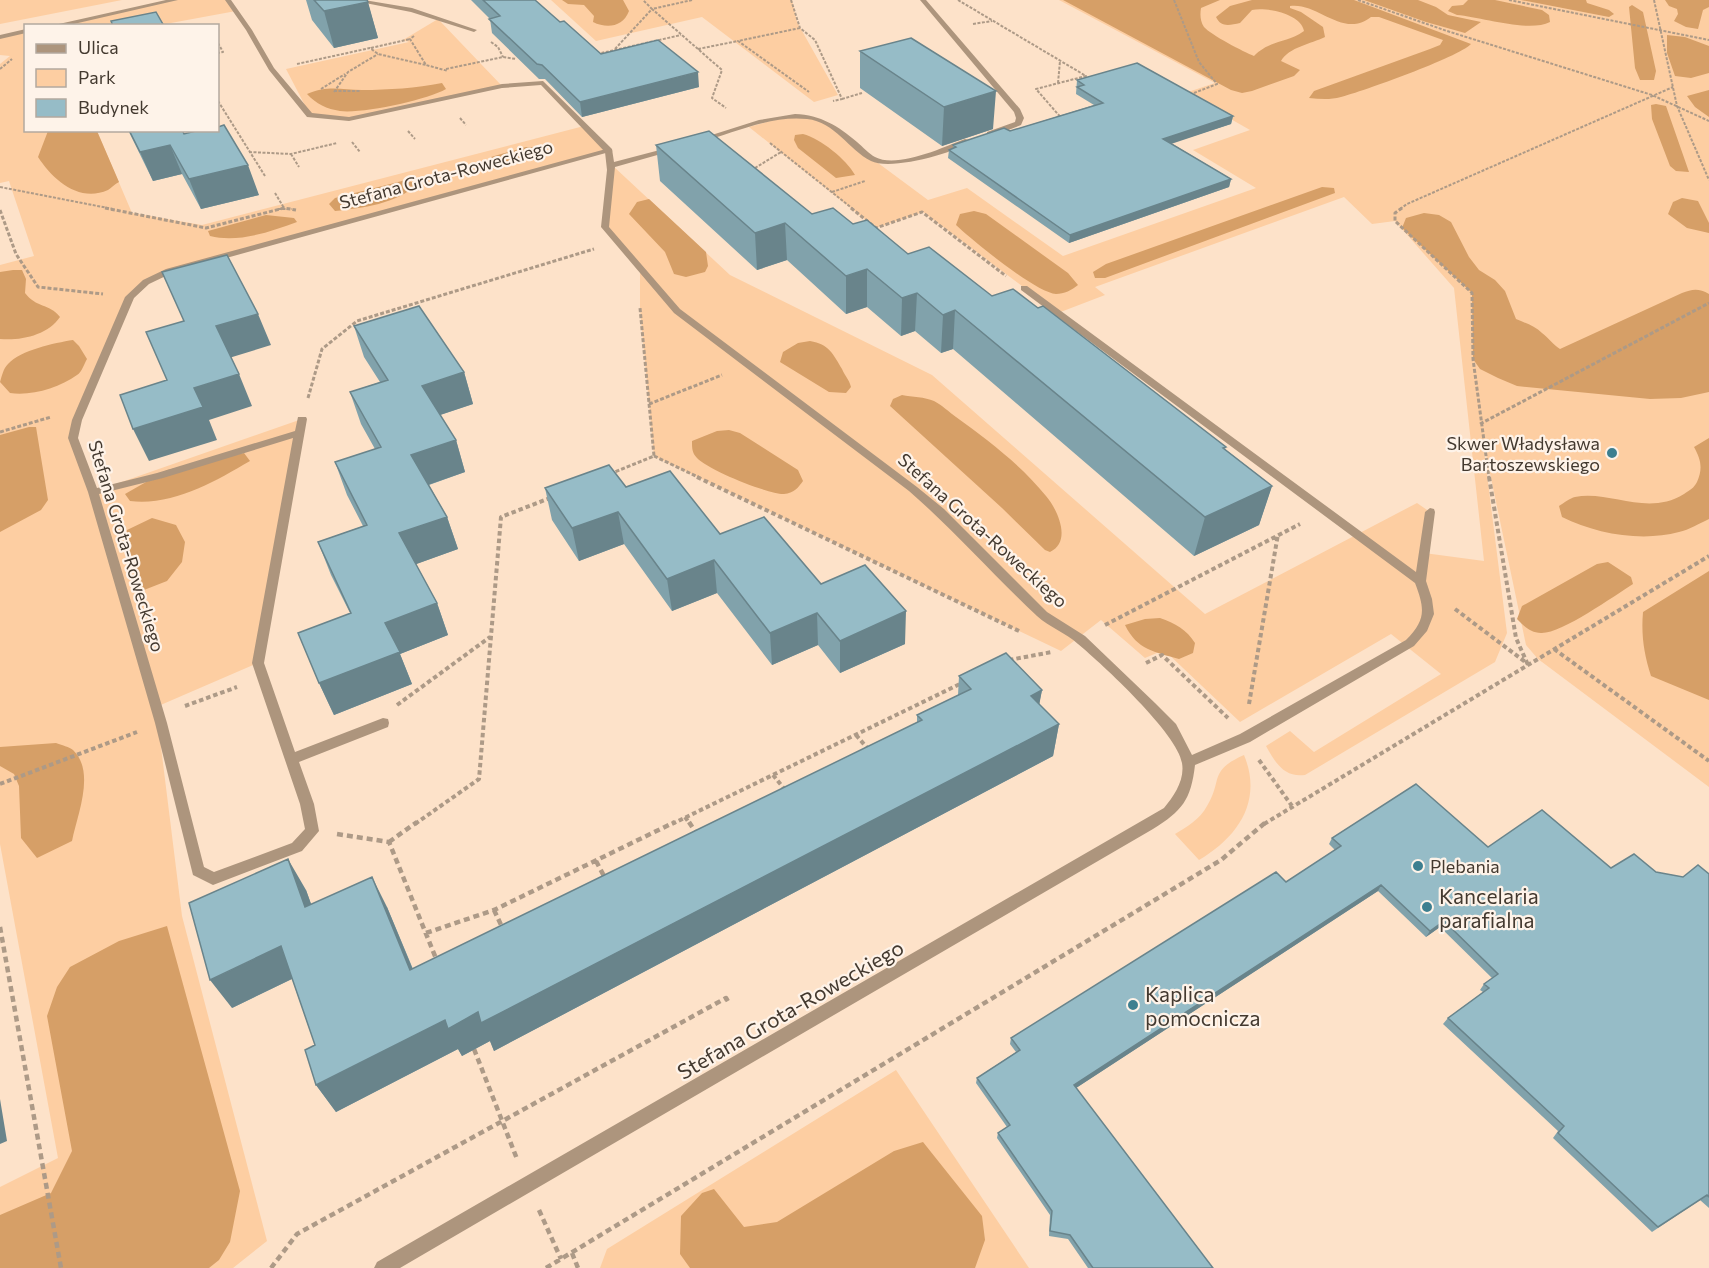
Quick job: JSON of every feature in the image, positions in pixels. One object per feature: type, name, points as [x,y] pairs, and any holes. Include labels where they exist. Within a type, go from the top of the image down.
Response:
[{"type":"street","points":[[62,24],[175,0]]},
{"type":"street","points":[[228,0],[249,30],[271,69],[310,115],[350,119],[502,86],[543,83],[609,151]]},
{"type":"street","points":[[353,0],[412,10],[474,30]]},
{"type":"street","points":[[923,0],[1012,104],[1020,118],[1018,123],[1008,129],[986,136]]},
{"type":"street","points":[[1,37],[24,31]]},
{"type":"street","points":[[696,141],[788,116],[804,115],[822,121],[874,160],[884,162],[912,159],[976,139]]},
{"type":"street","points":[[612,165],[685,144]]},
{"type":"street","name":"Stefana Grota-Roweckiego","points":[[312,831],[297,846],[213,879],[198,871],[160,719],[93,492],[73,438],[76,420],[130,297],[146,282],[169,271],[609,151],[612,165],[604,214],[605,227],[640,271],[677,311],[857,444],[939,512],[1043,615],[1081,639],[1151,706],[1171,728],[1189,762],[1182,795],[1168,812],[1148,825],[383,1268]]},
{"type":"street","points":[[1024,288],[1420,581],[1428,600],[1430,617],[1420,633],[1410,643],[1245,738],[1189,762]]},
{"type":"street","points":[[302,419],[258,663],[307,804],[312,831]]},
{"type":"street","points":[[93,492],[159,476],[299,433]]},
{"type":"street","points":[[1420,581],[1430,512]]},
{"type":"street","points":[[292,759],[383,723]]},
{"type":"path","points":[[643,0],[722,70],[712,98],[729,110]]},
{"type":"path","points":[[614,50],[652,9],[692,0]]},
{"type":"path","points":[[791,0],[800,28],[815,40],[842,99]]},
{"type":"path","points":[[958,0],[1086,76],[1036,89],[1063,120]]},
{"type":"path","points":[[1174,0],[1199,62],[1217,84],[1184,96]]},
{"type":"path","points":[[1358,0],[1447,31],[1652,95],[1709,121]]},
{"type":"path","points":[[1509,0],[1709,40]]},
{"type":"path","points":[[1654,0],[1677,106],[1709,180]]},
{"type":"path","points":[[699,49],[800,28]]},
{"type":"path","points":[[290,65],[410,39],[418,34]]},
{"type":"path","points":[[594,54],[681,34]]},
{"type":"path","points":[[410,39],[426,65]]},
{"type":"path","points":[[738,41],[816,97]]},
{"type":"path","points":[[370,48],[378,54],[446,69],[503,57],[520,60]]},
{"type":"path","points":[[365,91],[317,91],[378,54]]},
{"type":"path","points":[[1058,83],[1060,61]]},
{"type":"path","points":[[446,69],[451,74]]},
{"type":"path","points":[[334,91],[348,72]]},
{"type":"path","points":[[1528,665],[1516,638],[1480,424],[1473,359],[1473,293],[1395,221],[1395,213],[1407,204],[1673,87]]},
{"type":"path","points":[[824,103],[862,93]]},
{"type":"path","points":[[219,107],[265,176]]},
{"type":"path","points":[[1020,118],[1073,120]]},
{"type":"path","points":[[749,126],[876,228],[922,212],[998,270]]},
{"type":"path","points":[[350,139],[360,152]]},
{"type":"path","points":[[755,168],[781,152]]},
{"type":"path","points":[[291,154],[300,167]]},
{"type":"path","points":[[0,187],[206,228],[284,208],[351,220]]},
{"type":"path","points":[[275,193],[284,208]]},
{"type":"path","points":[[0,210],[16,254],[38,287],[130,297]]},
{"type":"path","points":[[302,419],[322,350],[357,321],[616,242]]},
{"type":"path","points":[[640,271],[640,309],[654,456]]},
{"type":"path","points":[[1480,424],[1709,303]]},
{"type":"path","points":[[0,432],[83,408]]},
{"type":"path","points":[[600,478],[654,456],[1029,636]]},
{"type":"path","points":[[312,831],[389,842],[479,779],[501,518],[556,495]]},
{"type":"path","points":[[1099,628],[1326,511]]},
{"type":"path","points":[[1245,738],[1278,534]]},
{"type":"path","points":[[546,1268],[1221,860],[1263,824],[1292,806],[1709,556]]},
{"type":"path","points":[[1428,600],[1455,609],[1528,665]]},
{"type":"path","points":[[383,723],[396,707],[491,636]]},
{"type":"path","points":[[1006,662],[1016,657],[1061,651],[1051,646]]},
{"type":"path","points":[[1554,649],[1709,761]]},
{"type":"path","points":[[1139,664],[1162,655],[1236,725],[1267,774],[1292,806]]},
{"type":"path","points":[[0,784],[263,677]]},
{"type":"path","points":[[426,933],[494,910],[968,681]]},
{"type":"path","points":[[939,695],[945,702]]},
{"type":"path","points":[[856,735],[870,752]]},
{"type":"path","points":[[773,775],[787,793]]},
{"type":"path","points":[[685,818],[698,837]]},
{"type":"path","points":[[389,842],[439,966]]},
{"type":"path","points":[[596,861],[607,881]]},
{"type":"path","points":[[494,910],[507,937]]},
{"type":"path","points":[[0,927],[61,1268]]},
{"type":"path","points":[[271,1268],[297,1234],[726,998],[729,1003]]},
{"type":"path","points":[[474,1049],[518,1162]]},
{"type":"path","points":[[538,1208],[561,1259]]},
{"type":"path","points":[[572,1253],[578,1268]]},
{"type":"green space","points":[[0,0],[122,0],[0,24]]},
{"type":"green space","points":[[175,0],[228,0],[236,11],[165,24],[62,24]]},
{"type":"green space","points":[[551,0],[792,0],[797,22],[838,95],[814,102],[702,17],[596,41]]},
{"type":"green space","points":[[1059,0],[1709,0],[1709,787],[1538,659],[1526,645],[1482,435],[1507,633],[1495,662],[1305,775],[1291,774],[1281,768],[1266,746],[1290,731],[1314,752],[1441,674],[1391,634],[1240,722],[1164,650],[1145,658],[1101,620],[1061,651],[654,456],[640,309],[640,271],[617,243],[607,223],[607,200],[612,165],[730,275],[932,375],[1205,614],[1417,503],[1430,512],[1424,553],[1484,561],[1454,288],[1395,221],[1372,224],[1344,197],[1095,287],[1105,295],[1058,313],[923,212],[876,228],[749,127],[788,116],[820,120],[928,200],[967,188],[1063,256],[1256,188],[1193,150],[1250,130],[1185,93],[1215,83]]},
{"type":"green space","points":[[438,19],[502,86],[349,119],[310,115],[286,69],[409,42],[403,40]]},
{"type":"green space","points":[[24,31],[24,132],[97,132],[132,213],[202,225],[584,126],[609,151],[169,271],[137,290],[73,438],[93,492],[302,419],[258,663],[156,707],[182,916],[267,1241],[233,1268],[0,1268],[0,1187],[58,1158],[0,844],[0,265],[34,256],[9,181],[0,183],[0,64],[10,56],[0,55],[0,37]]},
{"type":"green space","points":[[1244,755],[1249,772],[1250,788],[1243,816],[1225,840],[1199,860],[1175,834],[1201,815],[1212,797],[1221,771],[1225,766]]},
{"type":"green space","points":[[896,1070],[1029,1268],[600,1268],[607,1249]]},
{"type":"shaded area","points":[[562,0],[623,0],[629,11],[619,23],[609,26],[593,22],[594,16],[584,5],[568,4]]},
{"type":"shaded area","points":[[1063,0],[1220,0],[1201,8],[1204,27],[1220,39],[1254,56],[1266,47],[1304,31],[1297,20],[1274,11],[1252,10],[1240,23],[1229,25],[1220,23],[1216,17],[1230,6],[1252,0],[1354,0],[1471,44],[1430,65],[1368,88],[1337,98],[1309,98],[1314,91],[1430,49],[1440,45],[1443,40],[1379,17],[1371,17],[1361,23],[1350,24],[1311,9],[1290,6],[1323,27],[1325,37],[1289,52],[1281,61],[1300,70],[1294,76],[1242,93],[1231,90]]},
{"type":"shaded area","points":[[1364,0],[1418,0],[1448,15],[1481,22],[1465,33]]},
{"type":"shaded area","points":[[1468,0],[1495,0],[1542,10],[1549,15],[1550,22],[1541,25],[1518,25],[1457,15],[1448,11],[1452,6],[1463,5]]},
{"type":"shaded area","points":[[1521,0],[1586,0],[1587,3],[1609,10],[1614,14],[1609,17]]},
{"type":"shaded area","points":[[1665,0],[1709,0],[1709,7],[1703,10],[1698,29],[1686,27],[1674,21],[1678,14],[1677,9],[1669,6]]},
{"type":"shaded area","points":[[1632,5],[1643,12],[1656,71],[1654,80],[1640,80],[1635,68],[1629,7]]},
{"type":"shaded area","points":[[1667,35],[1685,37],[1709,46],[1709,73],[1691,78],[1675,76],[1667,53]]},
{"type":"shaded area","points":[[442,83],[446,89],[437,93],[410,102],[363,110],[331,109],[310,98],[307,94],[329,89],[392,89]]},
{"type":"shaded area","points":[[1709,90],[1709,117],[1695,107],[1687,96]]},
{"type":"shaded area","points":[[1651,105],[1666,106],[1689,172],[1676,171],[1670,166],[1652,119]]},
{"type":"shaded area","points":[[48,132],[97,132],[119,182],[108,190],[97,193],[87,194],[77,191],[59,181],[38,157]]},
{"type":"shaded area","points":[[803,134],[832,150],[855,175],[836,178],[798,148],[794,140],[795,135]]},
{"type":"shaded area","points":[[526,147],[537,147],[541,151],[517,163],[490,163],[491,157]]},
{"type":"shaded area","points":[[406,180],[417,184],[409,191],[389,201],[335,211],[329,204],[335,198]]},
{"type":"shaded area","points":[[1322,187],[1334,188],[1335,193],[1105,278],[1095,278],[1093,272],[1106,264]]},
{"type":"shaded area","points":[[1682,198],[1698,201],[1709,223],[1709,233],[1687,228],[1668,214],[1673,202]]},
{"type":"shaded area","points":[[649,199],[706,252],[708,266],[705,272],[686,277],[674,274],[665,252],[629,214],[637,202]]},
{"type":"shaded area","points":[[974,211],[986,214],[1068,273],[1078,285],[1056,294],[1020,276],[956,225],[960,214]]},
{"type":"shaded area","points":[[1424,213],[1439,215],[1451,222],[1469,257],[1479,270],[1495,280],[1505,291],[1516,319],[1536,328],[1560,349],[1686,292],[1699,290],[1709,294],[1709,392],[1681,398],[1650,399],[1517,386],[1480,369],[1473,359],[1472,293],[1402,228],[1406,218]]},
{"type":"shaded area","points":[[266,215],[294,218],[297,222],[265,233],[243,237],[221,238],[210,236],[208,231]]},
{"type":"shaded area","points":[[22,270],[26,279],[25,293],[29,298],[51,309],[60,317],[49,328],[33,336],[0,339],[0,272]]},
{"type":"shaded area","points":[[73,340],[87,359],[80,372],[70,380],[45,390],[18,394],[10,393],[0,382],[6,366],[14,359],[29,351]]},
{"type":"shaded area","points":[[810,341],[826,347],[833,354],[851,387],[846,393],[829,392],[780,362],[783,352],[798,343]]},
{"type":"shaded area","points":[[902,395],[934,401],[992,444],[1026,474],[1055,509],[1062,534],[1057,547],[1050,552],[1045,550],[890,406],[893,399]]},
{"type":"shaded area","points":[[36,427],[48,500],[41,510],[0,532],[0,435]]},
{"type":"shaded area","points":[[729,430],[740,433],[798,470],[803,481],[790,493],[777,493],[726,475],[695,456],[692,441],[717,431]]},
{"type":"shaded area","points":[[1709,438],[1709,519],[1679,532],[1635,536],[1604,532],[1562,517],[1559,506],[1575,497],[1602,497],[1656,503],[1684,494],[1695,486],[1701,468],[1694,447]]},
{"type":"shaded area","points":[[244,453],[250,461],[193,491],[146,502],[130,501],[125,494],[167,470]]},
{"type":"shaded area","points":[[152,518],[176,525],[185,542],[182,562],[167,581],[144,590],[125,547],[127,530]]},
{"type":"shaded area","points":[[1608,562],[1631,577],[1633,584],[1587,613],[1550,632],[1534,632],[1517,619],[1522,606],[1597,564]]},
{"type":"shaded area","points":[[1709,571],[1709,700],[1651,676],[1642,629],[1643,612]]},
{"type":"shaded area","points":[[1160,618],[1176,625],[1188,634],[1195,643],[1193,653],[1179,659],[1155,652],[1135,640],[1125,625],[1145,619]]},
{"type":"shaded area","points":[[56,743],[72,749],[80,759],[84,782],[81,807],[72,841],[37,858],[21,838],[19,786],[14,774],[0,766],[0,747]]},
{"type":"shaded area","points":[[167,926],[240,1191],[230,1242],[219,1260],[209,1268],[0,1268],[0,1215],[51,1193],[72,1151],[47,1016],[57,987],[70,967],[119,941]]},
{"type":"shaded area","points":[[923,1142],[982,1216],[985,1240],[975,1268],[690,1268],[680,1254],[681,1216],[702,1193],[714,1189],[744,1227],[777,1222],[894,1151]]},
{"type":"building","points":[[314,0],[367,0],[368,2],[324,11]]},
{"type":"building","points":[[483,0],[535,0],[560,22],[564,21],[601,54],[658,40],[698,72],[580,102],[489,19],[500,16]]},
{"type":"building","points":[[156,12],[163,24],[112,24],[111,21]]},
{"type":"building","points":[[911,38],[996,91],[944,107],[860,51]]},
{"type":"building","points":[[1137,63],[1233,116],[1163,139],[1231,179],[1070,235],[949,150],[956,147],[953,145],[1004,128],[1010,131],[1103,103],[1077,87],[1084,85],[1077,80]]},
{"type":"building","points":[[224,125],[248,165],[189,179],[170,145],[140,152],[130,132],[183,132],[184,134],[219,132],[219,127]]},
{"type":"building","points":[[709,131],[812,214],[833,208],[853,224],[867,220],[908,254],[929,247],[992,296],[1013,289],[1038,308],[1043,306],[1226,447],[1223,448],[1272,486],[1205,517],[955,310],[943,315],[917,293],[902,298],[867,269],[846,276],[785,223],[755,233],[656,145]]},
{"type":"building","points":[[227,255],[258,314],[216,326],[239,374],[194,388],[203,407],[133,429],[120,395],[167,380],[146,332],[184,321],[162,272]]},
{"type":"building","points":[[419,306],[464,372],[422,386],[456,440],[411,455],[447,517],[399,533],[437,603],[385,623],[400,652],[319,683],[298,633],[351,613],[318,542],[367,525],[335,462],[381,447],[350,392],[388,380],[354,326]]},
{"type":"building","points":[[609,465],[626,487],[670,471],[720,534],[764,517],[821,584],[865,565],[906,611],[840,641],[817,613],[770,633],[714,560],[667,579],[618,512],[572,528],[545,488]]},
{"type":"building","points":[[1006,653],[1042,690],[1031,696],[1059,724],[481,1023],[478,1012],[448,1029],[445,1020],[316,1085],[305,1050],[315,1045],[281,946],[210,980],[189,903],[288,859],[305,907],[372,877],[410,970],[922,720],[917,715],[971,689],[959,676]]},
{"type":"building","points":[[1416,784],[1488,847],[1542,810],[1611,868],[1634,854],[1656,872],[1683,877],[1698,865],[1709,874],[1709,1197],[1707,1195],[1658,1227],[1558,1133],[1564,1126],[1448,1018],[1489,988],[1484,984],[1498,974],[1444,921],[1430,931],[1381,885],[1074,1085],[1213,1268],[1093,1268],[1070,1235],[1050,1231],[1052,1211],[998,1133],[1010,1125],[977,1078],[1020,1050],[1011,1038],[1276,872],[1286,882],[1341,846],[1332,838]]},
{"type":"place","name":"Skwer Władysława Bartoszewskiego","points":[[1612,453]]},
{"type":"place","name":"Plebania","points":[[1418,866]]},
{"type":"place","name":"Kancelaria parafialna","points":[[1427,907]]},
{"type":"place","name":"Kaplica pomocnicza","points":[[1133,1005]]}]
